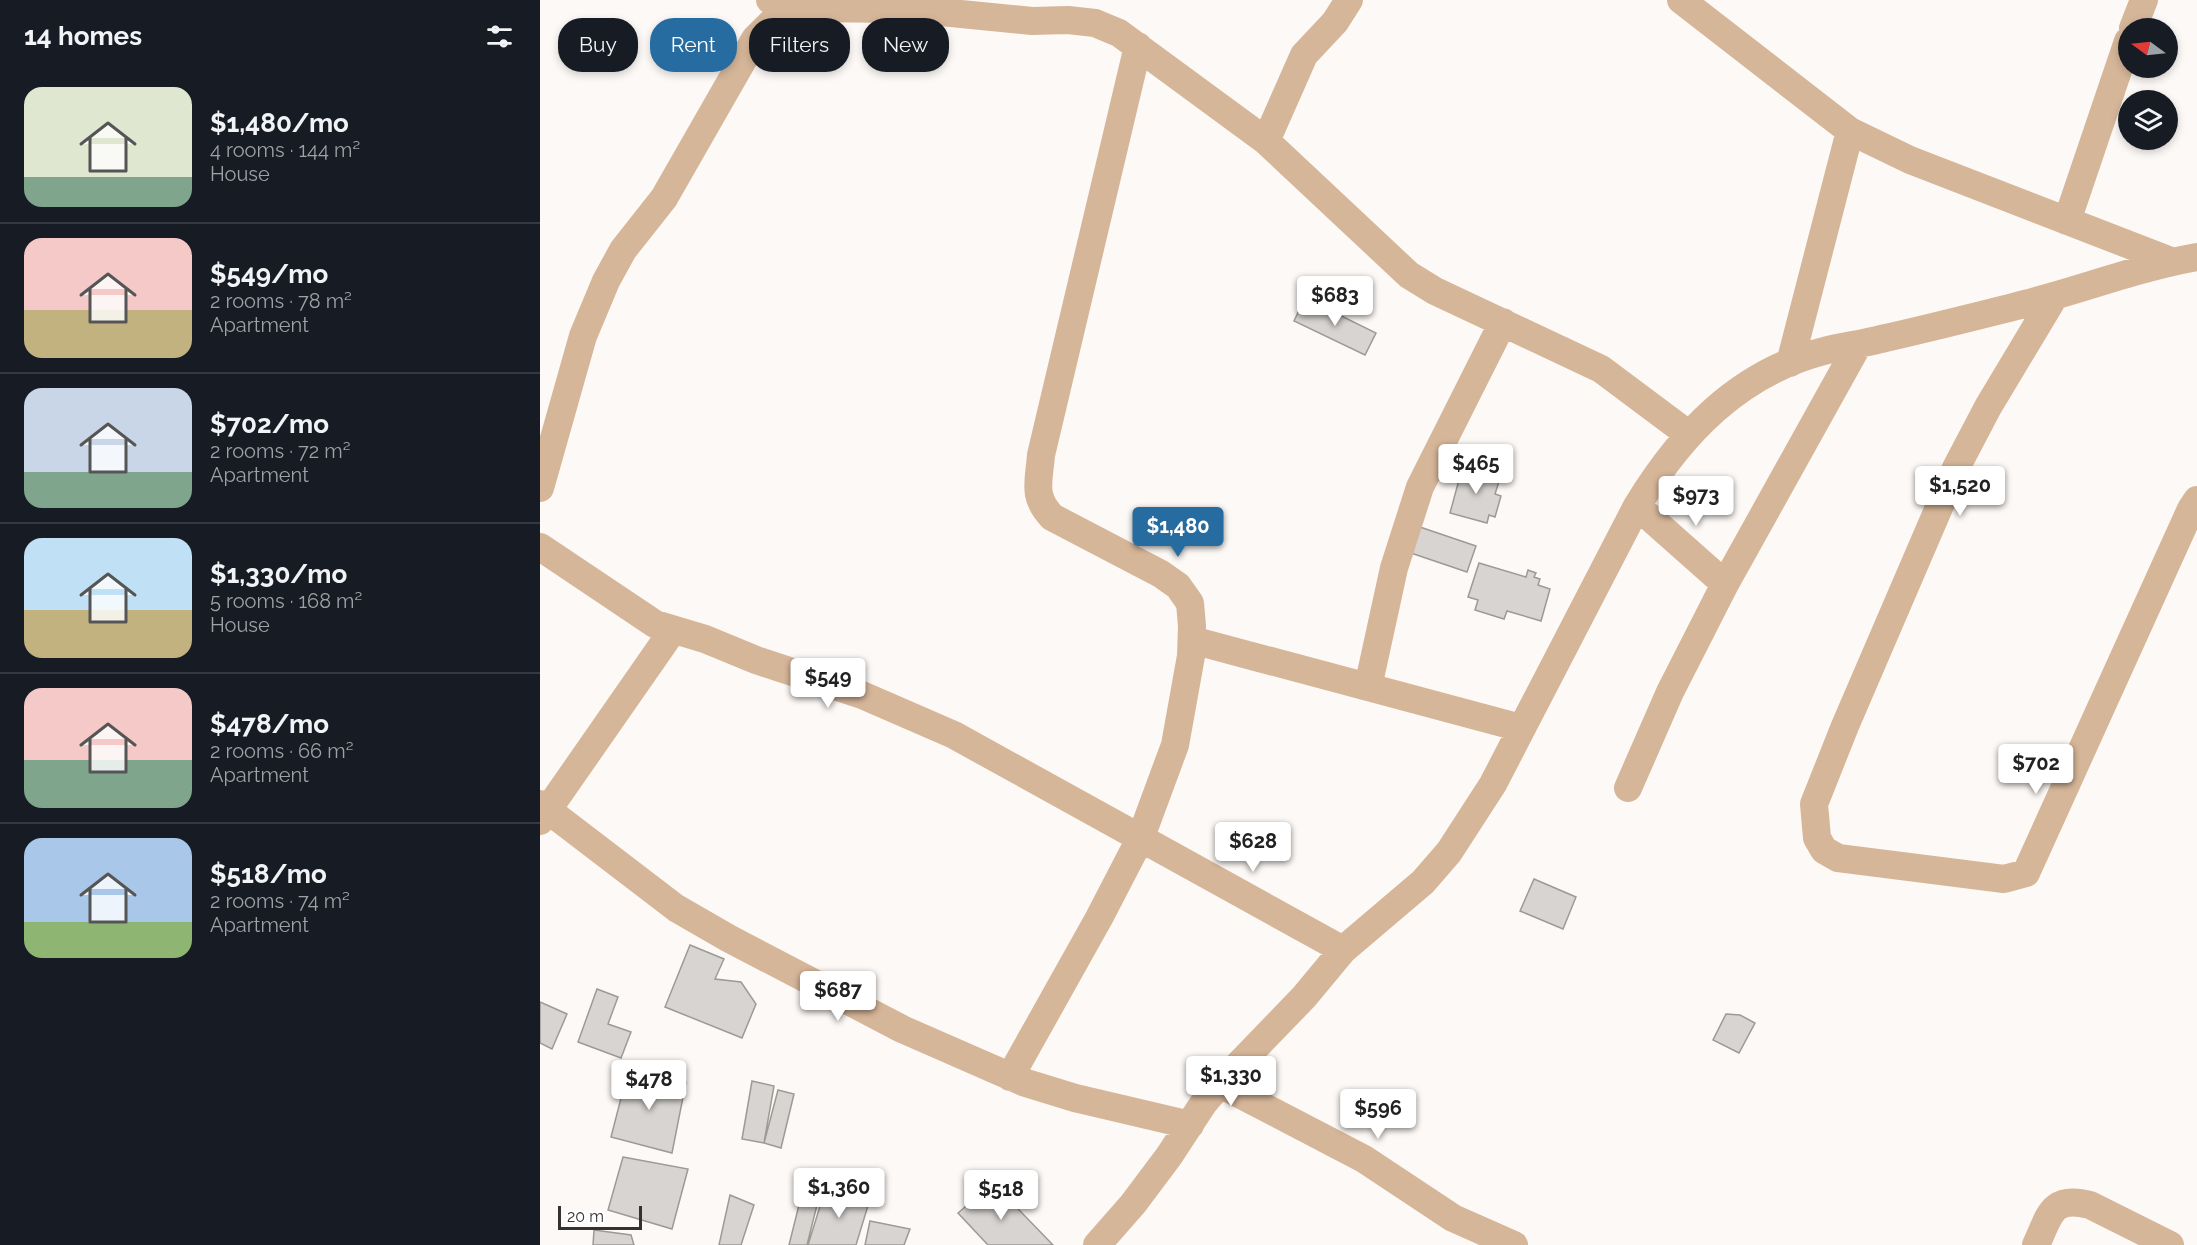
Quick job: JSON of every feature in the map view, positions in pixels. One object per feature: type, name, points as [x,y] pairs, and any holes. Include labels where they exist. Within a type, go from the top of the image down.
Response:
[{"type":"street","points":[[1266,141],[1304,55],[1335,22],[1349,0]]},
{"type":"street","points":[[1681,0],[1850,131],[1910,160],[2067,221],[2184,259]]},
{"type":"street","points":[[2137,18],[2144,0]]},
{"type":"street","points":[[540,488],[583,336],[606,281],[623,250],[664,198],[755,39],[789,3],[911,9],[1032,21],[1095,23],[1119,33],[1266,141],[1410,275],[1435,291],[1601,369],[1688,434]]},
{"type":"street","points":[[1010,1077],[1099,918],[1141,837],[1175,744],[1191,656],[1190,603],[1178,586],[1161,574],[1052,518],[1041,505],[1038,489],[1041,455],[1138,46]]},
{"type":"street","points":[[2067,221],[2118,71]]},
{"type":"street","points":[[1790,363],[1850,131]]},
{"type":"street","points":[[1097,1245],[1133,1204],[1203,1104],[1220,1084],[1304,997],[1343,950],[1423,882],[1449,852],[1493,784],[1637,506],[1662,466],[1688,434],[1720,404],[1763,376],[1824,351],[1858,345],[2054,297],[2184,259]]},
{"type":"street","points":[[2054,297],[1988,407],[1956,468],[1845,726],[1814,804],[1817,838],[1824,849],[1838,858],[1968,875],[2004,879],[2026,873],[2197,500]]},
{"type":"street","points":[[1368,687],[1394,568],[1420,487],[1503,322]]},
{"type":"street","points":[[1628,788],[1670,692],[1725,584],[1858,345]]},
{"type":"street","points":[[1637,506],[1725,584]]},
{"type":"street","points":[[540,547],[655,624],[705,639],[756,660],[862,695],[954,735],[1343,950]]},
{"type":"street","points":[[673,630],[543,812],[676,908],[728,938],[902,1029],[1010,1077],[1075,1098],[1190,1125]]},
{"type":"street","points":[[1192,640],[1521,728]]},
{"type":"street","points":[[1220,1084],[1364,1159],[1453,1218],[1514,1245]]},
{"type":"street","points":[[2036,1245],[2053,1208],[2064,1202],[2077,1202],[2090,1205],[2170,1245]]},
{"type":"building","points":[[1305,298],[1376,333],[1365,355],[1294,321]]},
{"type":"building","points":[[1463,465],[1501,475],[1495,494],[1501,496],[1495,517],[1489,515],[1487,523],[1450,513]]},
{"type":"building","points":[[1414,525],[1476,546],[1467,572],[1405,551]]},
{"type":"building","points":[[1479,563],[1526,577],[1528,570],[1536,573],[1534,577],[1540,579],[1538,585],[1550,589],[1541,621],[1507,611],[1504,619],[1475,610],[1478,600],[1468,597]]},
{"type":"building","points":[[1534,879],[1576,897],[1563,929],[1520,911]]},
{"type":"building","points":[[690,945],[724,959],[715,979],[741,982],[756,1004],[742,1038],[665,1007]]},
{"type":"building","points":[[597,989],[618,997],[608,1024],[631,1032],[621,1058],[578,1042]]},
{"type":"building","points":[[540,1002],[567,1014],[552,1049],[540,1043]]},
{"type":"building","points":[[1726,1014],[1740,1015],[1755,1023],[1739,1053],[1713,1040]]},
{"type":"building","points":[[628,1071],[686,1082],[672,1153],[611,1137]]},
{"type":"building","points":[[752,1081],[774,1086],[764,1143],[742,1139]]},
{"type":"building","points":[[778,1090],[794,1094],[781,1148],[764,1143]]},
{"type":"building","points":[[623,1157],[688,1169],[672,1229],[608,1210]]},
{"type":"building","points":[[993,1183],[1053,1245],[988,1245],[958,1213]]},
{"type":"building","points":[[826,1187],[870,1199],[856,1245],[808,1245]]},
{"type":"building","points":[[802,1193],[819,1197],[807,1245],[789,1245]]},
{"type":"building","points":[[730,1195],[754,1205],[741,1245],[719,1245]]},
{"type":"building","points":[[870,1221],[910,1229],[904,1245],[865,1245]]},
{"type":"building","points":[[594,1230],[631,1235],[634,1245],[593,1245]]}]
